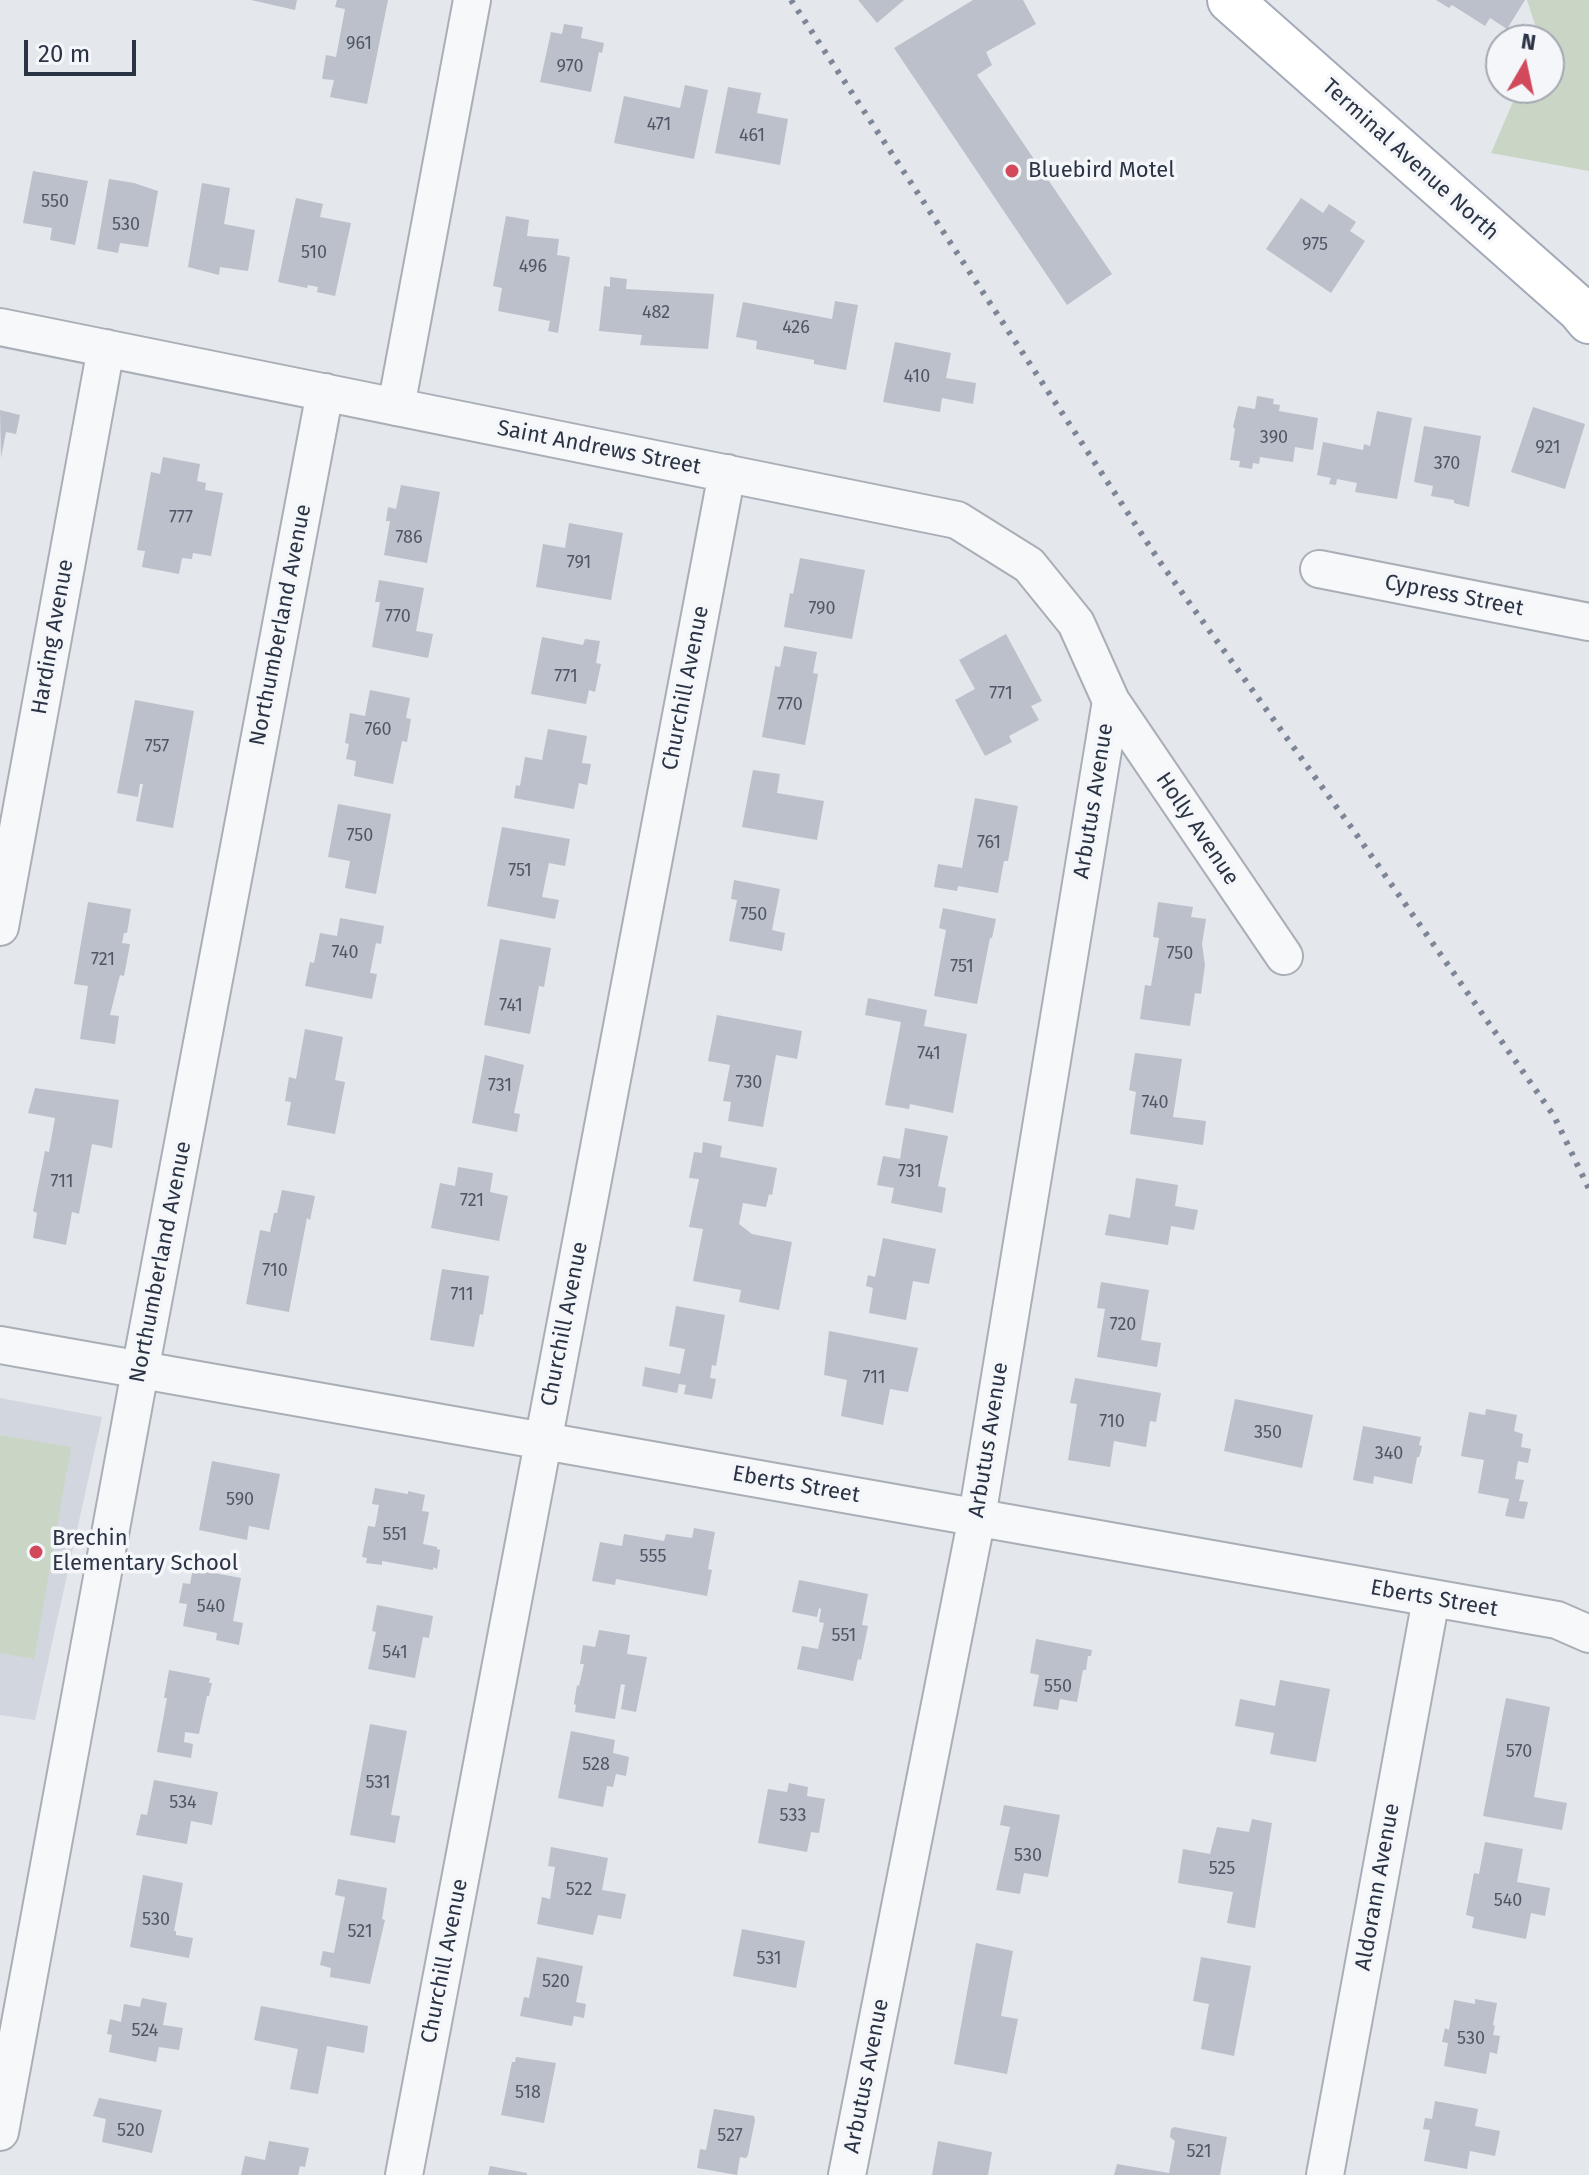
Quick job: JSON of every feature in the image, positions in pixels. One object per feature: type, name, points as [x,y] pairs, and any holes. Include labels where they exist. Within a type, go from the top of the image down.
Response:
[{"type":"main road","name":"Terminal Avenue North","points":[[1230,0],[1589,321]]},
{"type":"street","points":[[396,407],[472,0]]},
{"type":"street","name":"Saint Andrews Street","points":[[0,327],[957,520],[1029,565],[1076,623],[1111,701]]},
{"type":"street","name":"Harding Avenue","points":[[0,927],[106,348]]},
{"type":"street","name":"Northumberland Avenue","points":[[0,2132],[325,392]]},
{"type":"street","name":"Churchill Avenue","points":[[404,2175],[727,473]]},
{"type":"street","name":"Cypress Street","points":[[1319,569],[1589,622]]},
{"type":"street","name":"Holly Avenue","points":[[1111,701],[1284,956]]},
{"type":"street","name":"Arbutus Avenue","points":[[847,2175],[977,1517],[1111,701]]},
{"type":"street","name":"Eberts Street","points":[[0,1345],[1557,1620],[1589,1634]]},
{"type":"street","name":"Aldorann Avenue","points":[[1325,2175],[1431,1599]]},
{"type":"shaded area","name":"Brechin Elementary School","points":[[0,1398],[102,1417],[35,1720],[0,1715]]},
{"type":"green space","points":[[1527,0],[1589,0],[1589,171],[1491,153],[1512,104],[1565,104],[1565,24],[1535,24]]},
{"type":"green space","points":[[0,1435],[71,1447],[34,1659],[0,1653]]},
{"type":"building","points":[[251,0],[297,0],[295,10]]},
{"type":"building","points":[[337,0],[388,0],[367,104],[330,97],[334,80],[322,79],[326,55],[336,57],[345,9],[335,7]]},
{"type":"building","points":[[858,0],[904,0],[877,23]]},
{"type":"building","points":[[973,0],[1023,0],[1036,24],[986,52],[992,65],[977,75],[1112,274],[1067,305],[894,48]]},
{"type":"building","points":[[1436,0],[1525,0],[1510,24],[1499,24],[1490,18],[1485,26],[1452,5],[1449,8]]},
{"type":"building","points":[[564,24],[583,27],[581,38],[604,43],[602,53],[599,52],[591,92],[540,82],[551,32],[562,34]]},
{"type":"building","points":[[685,85],[708,90],[694,159],[614,143],[624,96],[680,108]]},
{"type":"building","points":[[728,87],[761,93],[757,113],[788,119],[780,165],[715,153]]},
{"type":"building","points":[[33,171],[88,181],[75,245],[50,240],[52,228],[23,223]]},
{"type":"building","points":[[109,179],[158,191],[148,247],[120,243],[118,253],[97,249]]},
{"type":"building","points":[[202,183],[230,188],[224,224],[255,230],[248,271],[220,267],[219,275],[188,267]]},
{"type":"building","points":[[296,198],[323,204],[320,217],[351,223],[335,296],[317,292],[318,287],[278,282]]},
{"type":"building","points":[[1301,198],[1323,213],[1329,204],[1356,222],[1350,231],[1365,241],[1331,293],[1266,249]]},
{"type":"building","points":[[506,216],[529,220],[527,236],[559,239],[557,255],[570,257],[558,333],[548,331],[550,321],[498,311],[502,288],[493,286]]},
{"type":"building","points":[[610,277],[627,279],[626,289],[714,294],[708,349],[640,345],[642,335],[599,331],[604,286],[610,287]]},
{"type":"building","points":[[835,301],[858,305],[846,370],[814,364],[814,360],[756,349],[757,341],[736,337],[743,302],[832,319]]},
{"type":"building","points":[[895,342],[951,353],[946,378],[976,383],[973,404],[942,398],[940,412],[883,402]]},
{"type":"building","points":[[1257,396],[1274,399],[1273,404],[1280,405],[1279,411],[1318,418],[1313,450],[1295,447],[1293,462],[1260,457],[1259,464],[1253,463],[1252,469],[1239,467],[1240,461],[1230,460],[1238,406],[1255,409]]},
{"type":"building","points":[[1533,407],[1585,424],[1565,489],[1511,472]]},
{"type":"building","points":[[0,410],[20,415],[16,434],[6,432],[1,458]]},
{"type":"building","points":[[1377,411],[1412,418],[1397,499],[1355,492],[1357,483],[1337,479],[1336,485],[1329,484],[1331,478],[1317,475],[1323,442],[1363,450],[1364,444],[1370,446]]},
{"type":"building","points":[[1424,426],[1481,436],[1469,507],[1454,503],[1454,500],[1431,496],[1433,486],[1414,482]]},
{"type":"building","points":[[163,457],[200,464],[197,481],[206,483],[205,490],[223,493],[211,556],[193,553],[192,559],[182,558],[179,574],[142,567],[145,551],[137,550],[151,472],[160,474]]},
{"type":"building","points":[[401,485],[440,492],[427,563],[384,555],[390,521],[386,521],[388,507],[396,509]]},
{"type":"building","points":[[569,523],[623,533],[611,600],[536,587],[543,544],[565,548]]},
{"type":"building","points":[[800,558],[865,570],[852,639],[784,627]]},
{"type":"building","points":[[379,580],[424,588],[416,631],[433,634],[428,658],[372,647],[380,602],[375,602]]},
{"type":"building","points":[[1006,634],[1042,701],[1031,706],[1039,720],[1009,736],[1012,742],[985,756],[955,700],[975,689],[959,660]]},
{"type":"building","points":[[542,637],[583,645],[585,639],[600,641],[596,663],[601,664],[595,692],[589,690],[586,704],[531,694]]},
{"type":"building","points":[[784,646],[817,652],[813,673],[818,674],[805,745],[762,737],[775,666],[780,667]]},
{"type":"building","points":[[370,690],[410,698],[406,718],[411,719],[407,742],[402,741],[393,784],[354,776],[356,761],[346,759],[350,713],[365,716]]},
{"type":"building","points":[[135,700],[194,711],[173,828],[136,821],[143,784],[140,784],[138,797],[117,793]]},
{"type":"building","points":[[548,729],[587,736],[582,763],[591,764],[587,785],[579,783],[574,809],[514,798],[516,785],[520,786],[525,757],[542,760]]},
{"type":"building","points":[[753,770],[780,774],[777,793],[824,801],[817,840],[742,827]]},
{"type":"building","points":[[975,798],[1018,806],[1008,861],[1004,861],[998,893],[958,886],[957,891],[934,887],[938,864],[962,868]]},
{"type":"building","points":[[338,804],[391,814],[376,894],[345,888],[350,861],[328,857]]},
{"type":"building","points":[[502,827],[570,839],[565,866],[549,863],[542,897],[559,900],[555,919],[487,906]]},
{"type":"building","points":[[734,880],[780,889],[772,930],[785,933],[782,951],[729,941],[737,900],[731,899]]},
{"type":"building","points":[[88,902],[131,909],[122,943],[130,944],[124,976],[120,975],[110,1015],[119,1016],[115,1044],[80,1039],[88,986],[74,984]]},
{"type":"building","points":[[1158,902],[1193,907],[1191,917],[1206,919],[1201,994],[1195,993],[1190,1026],[1140,1019],[1145,985],[1151,986],[1159,938],[1153,937]]},
{"type":"building","points":[[943,908],[996,919],[977,1004],[934,996],[946,930],[939,928]]},
{"type":"building","points":[[340,918],[384,926],[381,944],[376,943],[370,973],[377,974],[372,999],[305,986],[320,933],[337,936]]},
{"type":"building","points":[[500,939],[551,948],[544,987],[539,986],[530,1034],[484,1025]]},
{"type":"building","points":[[868,998],[927,1010],[924,1026],[967,1034],[953,1113],[910,1104],[909,1109],[885,1105],[901,1022],[865,1015]]},
{"type":"building","points":[[717,1015],[802,1031],[797,1059],[776,1055],[763,1127],[728,1121],[731,1102],[723,1101],[730,1065],[708,1061]]},
{"type":"building","points":[[305,1029],[343,1037],[335,1080],[345,1082],[335,1134],[287,1125],[291,1102],[285,1101],[289,1077],[296,1079]]},
{"type":"building","points":[[1135,1053],[1182,1059],[1173,1117],[1206,1121],[1203,1145],[1130,1134],[1136,1092],[1129,1090]]},
{"type":"building","points":[[485,1055],[524,1065],[514,1113],[520,1114],[517,1132],[472,1123]]},
{"type":"building","points":[[35,1088],[119,1100],[112,1148],[92,1144],[79,1214],[72,1212],[66,1245],[33,1238],[37,1213],[33,1211],[55,1118],[28,1113]]},
{"type":"building","points":[[905,1128],[948,1136],[938,1186],[946,1188],[942,1213],[891,1203],[894,1188],[877,1185],[883,1156],[900,1159]]},
{"type":"building","points":[[703,1142],[722,1146],[720,1157],[777,1168],[772,1195],[769,1194],[766,1207],[743,1203],[739,1224],[752,1234],[792,1242],[779,1310],[739,1302],[741,1290],[693,1281],[703,1229],[689,1227],[699,1179],[689,1178],[694,1152],[702,1153]]},
{"type":"building","points":[[458,1167],[493,1173],[490,1192],[508,1196],[499,1241],[431,1228],[440,1183],[455,1186]]},
{"type":"building","points":[[1136,1178],[1178,1185],[1175,1206],[1198,1210],[1194,1230],[1171,1226],[1168,1245],[1105,1235],[1109,1214],[1130,1218]]},
{"type":"building","points":[[282,1190],[315,1196],[310,1220],[307,1218],[289,1312],[246,1304],[260,1230],[270,1232]]},
{"type":"building","points":[[883,1238],[936,1249],[929,1284],[913,1281],[906,1320],[869,1313],[873,1288],[866,1286],[868,1275],[875,1277]]},
{"type":"building","points":[[442,1269],[489,1276],[474,1347],[430,1340]]},
{"type":"building","points":[[1101,1282],[1149,1290],[1141,1340],[1161,1343],[1157,1367],[1097,1357],[1105,1309],[1097,1308]]},
{"type":"building","points":[[676,1306],[725,1315],[716,1366],[712,1365],[710,1378],[716,1379],[712,1399],[684,1394],[686,1385],[679,1384],[677,1393],[642,1386],[645,1367],[680,1374],[685,1349],[669,1346]]},
{"type":"building","points":[[829,1331],[918,1348],[908,1392],[890,1389],[883,1425],[841,1416],[847,1380],[824,1375]]},
{"type":"building","points":[[1075,1378],[1161,1393],[1156,1422],[1150,1421],[1146,1447],[1114,1441],[1110,1467],[1068,1460],[1077,1404],[1070,1403]]},
{"type":"building","points":[[1235,1399],[1313,1415],[1302,1468],[1224,1451]]},
{"type":"building","points":[[1486,1409],[1517,1415],[1514,1431],[1523,1434],[1521,1447],[1531,1449],[1528,1463],[1518,1461],[1515,1479],[1524,1480],[1519,1501],[1528,1502],[1524,1519],[1505,1516],[1509,1499],[1478,1493],[1484,1460],[1461,1456],[1469,1412],[1485,1415]]},
{"type":"building","points":[[1363,1426],[1421,1437],[1419,1445],[1422,1446],[1412,1484],[1374,1476],[1373,1484],[1353,1480]]},
{"type":"building","points":[[212,1461],[280,1474],[269,1530],[249,1526],[247,1540],[199,1530]]},
{"type":"building","points":[[375,1488],[425,1495],[422,1511],[429,1512],[423,1544],[440,1550],[437,1569],[382,1561],[382,1565],[366,1563],[367,1558],[362,1557],[368,1526],[375,1527],[379,1505],[372,1504]]},
{"type":"building","points":[[694,1528],[715,1532],[707,1596],[616,1579],[615,1585],[592,1581],[600,1542],[622,1546],[624,1534],[664,1541],[666,1534],[692,1538]]},
{"type":"building","points":[[193,1569],[241,1578],[233,1621],[243,1623],[239,1645],[216,1640],[217,1633],[183,1626],[187,1604],[179,1603],[183,1583],[190,1584]]},
{"type":"building","points":[[799,1580],[868,1594],[862,1625],[868,1626],[853,1681],[797,1669],[802,1646],[818,1649],[824,1623],[819,1622],[819,1608],[817,1617],[792,1612]]},
{"type":"building","points":[[377,1605],[433,1616],[429,1638],[423,1637],[415,1678],[368,1669],[376,1632],[372,1631]]},
{"type":"building","points":[[599,1630],[630,1635],[627,1654],[647,1657],[636,1712],[621,1709],[625,1685],[621,1684],[615,1719],[575,1712],[577,1685],[584,1664],[580,1664],[583,1645],[595,1647]]},
{"type":"building","points":[[1036,1639],[1092,1650],[1086,1670],[1083,1670],[1077,1702],[1060,1699],[1058,1710],[1033,1706],[1039,1675],[1030,1673]]},
{"type":"building","points":[[169,1670],[210,1678],[209,1683],[212,1683],[199,1734],[185,1732],[184,1742],[193,1744],[191,1758],[157,1752]]},
{"type":"building","points":[[1280,1680],[1330,1689],[1316,1762],[1270,1754],[1274,1733],[1235,1726],[1240,1699],[1275,1706]]},
{"type":"building","points":[[1506,1698],[1550,1707],[1534,1797],[1567,1803],[1562,1830],[1483,1816]]},
{"type":"building","points":[[370,1724],[407,1731],[391,1815],[400,1816],[395,1843],[350,1835]]},
{"type":"building","points":[[571,1731],[615,1740],[613,1753],[629,1757],[626,1776],[616,1774],[613,1787],[607,1786],[603,1807],[558,1798]]},
{"type":"building","points":[[154,1780],[218,1792],[212,1825],[191,1821],[187,1844],[136,1835],[141,1814],[147,1815]]},
{"type":"building","points":[[789,1783],[808,1787],[807,1796],[825,1799],[819,1833],[811,1832],[807,1852],[758,1843],[768,1789],[787,1792]]},
{"type":"building","points":[[1004,1805],[1060,1815],[1048,1877],[1024,1873],[1020,1894],[996,1890],[1010,1827],[1000,1825]]},
{"type":"building","points":[[1252,1819],[1272,1823],[1255,1928],[1227,1923],[1233,1892],[1178,1883],[1183,1849],[1210,1854],[1217,1827],[1249,1832]]},
{"type":"building","points":[[1485,1842],[1523,1849],[1517,1882],[1550,1888],[1545,1916],[1531,1913],[1526,1939],[1472,1928],[1474,1917],[1466,1915],[1474,1873],[1479,1874]]},
{"type":"building","points":[[551,1847],[608,1858],[602,1890],[626,1894],[621,1919],[598,1915],[593,1935],[537,1924],[542,1897],[550,1899],[555,1867],[548,1866]]},
{"type":"building","points":[[143,1875],[183,1883],[174,1931],[176,1935],[193,1938],[189,1958],[130,1947]]},
{"type":"building","points":[[338,1879],[387,1888],[382,1919],[385,1920],[370,1984],[330,1977],[331,1968],[320,1965],[323,1951],[334,1953],[345,1897],[335,1895]]},
{"type":"building","points":[[742,1929],[805,1941],[796,1988],[733,1976]]},
{"type":"building","points":[[976,1943],[1013,1951],[1001,2016],[1018,2019],[1007,2074],[954,2064]]},
{"type":"building","points":[[537,1957],[583,1966],[576,2002],[586,2004],[584,2018],[574,2016],[572,2026],[520,2016],[524,1997],[529,1998]]},
{"type":"building","points":[[1201,1957],[1251,1966],[1234,2056],[1201,2049],[1209,2004],[1193,2001]]},
{"type":"building","points":[[142,1998],[167,2003],[163,2025],[183,2028],[179,2050],[159,2047],[156,2062],[109,2052],[112,2035],[107,2034],[110,2019],[121,2022],[124,2004],[140,2007]]},
{"type":"building","points":[[1475,1999],[1497,2003],[1493,2035],[1500,2036],[1497,2054],[1490,2052],[1486,2074],[1444,2066],[1448,2043],[1442,2042],[1445,2028],[1449,2030],[1454,2000],[1475,2004]]},
{"type":"building","points":[[261,2006],[368,2026],[364,2053],[327,2046],[318,2094],[290,2089],[298,2049],[254,2040]]},
{"type":"building","points":[[516,2057],[556,2063],[544,2123],[501,2115],[512,2062]]},
{"type":"building","points":[[99,2098],[162,2110],[152,2153],[102,2142],[106,2119],[93,2116]]},
{"type":"building","points":[[1435,2101],[1478,2109],[1475,2126],[1500,2131],[1495,2156],[1470,2151],[1467,2169],[1424,2161],[1430,2130],[1423,2129],[1425,2118],[1432,2119]]},
{"type":"building","points":[[714,2109],[754,2116],[748,2155],[746,2158],[740,2157],[737,2175],[697,2168],[700,2149],[706,2150]]},
{"type":"building","points":[[1174,2127],[1227,2137],[1220,2175],[1114,2175],[1117,2164],[1169,2173],[1175,2141],[1170,2137]]},
{"type":"building","points":[[269,2141],[309,2148],[305,2167],[300,2166],[298,2175],[241,2175],[245,2156],[265,2160]]},
{"type":"building","points":[[938,2141],[992,2152],[988,2175],[932,2175]]},
{"type":"building","points":[[490,2166],[527,2173],[527,2175],[488,2175]]},
{"type":"railway","points":[[791,0],[1160,562],[1554,1116],[1589,1189]]},
{"type":"place","name":"Bluebird Motel","points":[[1012,171]]},
{"type":"place","name":"Brechin Elementary School","points":[[36,1552]]}]
